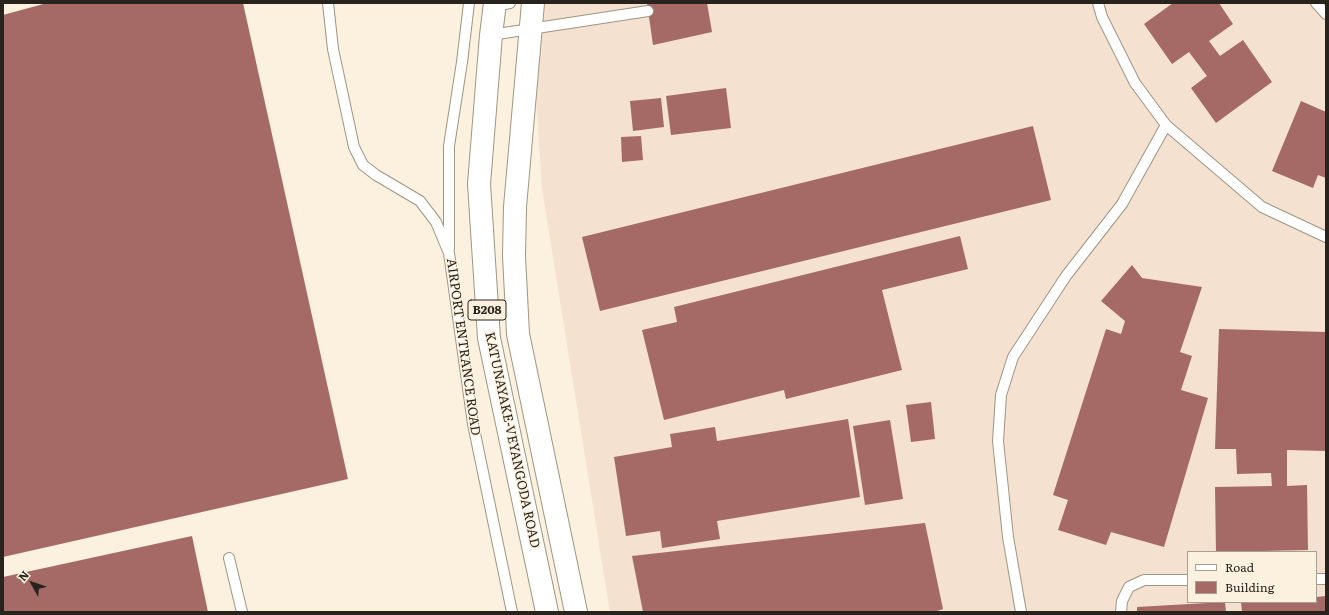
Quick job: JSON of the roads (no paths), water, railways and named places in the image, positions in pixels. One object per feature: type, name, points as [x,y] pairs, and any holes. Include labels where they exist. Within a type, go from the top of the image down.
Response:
[{"type":"main road","name":"KATUNAYAKE-VEYANGODA ROAD","points":[[533,3],[515,207],[514,256],[518,334],[576,612]]},
{"type":"main road","name":"KATUNAYAKE-VEYANGODA ROAD","points":[[500,4],[491,35],[479,184],[489,338],[547,612]]},
{"type":"lane","name":"AIRPORT ENTRANCE ROAD","points":[[328,3],[333,49],[354,147],[363,164],[372,172],[420,201],[436,222],[449,252],[473,424],[512,612]]},
{"type":"lane","points":[[449,252],[449,146],[462,62],[469,3]]},
{"type":"lane","points":[[1098,3],[1102,17],[1135,83],[1166,125],[1262,207],[1326,237]]},
{"type":"lane","points":[[1316,3],[1326,14]]},
{"type":"lane","points":[[491,35],[648,11]]},
{"type":"lane","points":[[1021,612],[1008,538],[998,441],[1001,395],[1013,356],[1066,276],[1122,204],[1166,125]]},
{"type":"lane","points":[[229,558],[242,612]]},
{"type":"lane","points":[[1121,612],[1122,601],[1129,587],[1144,580],[1187,580]]}]
